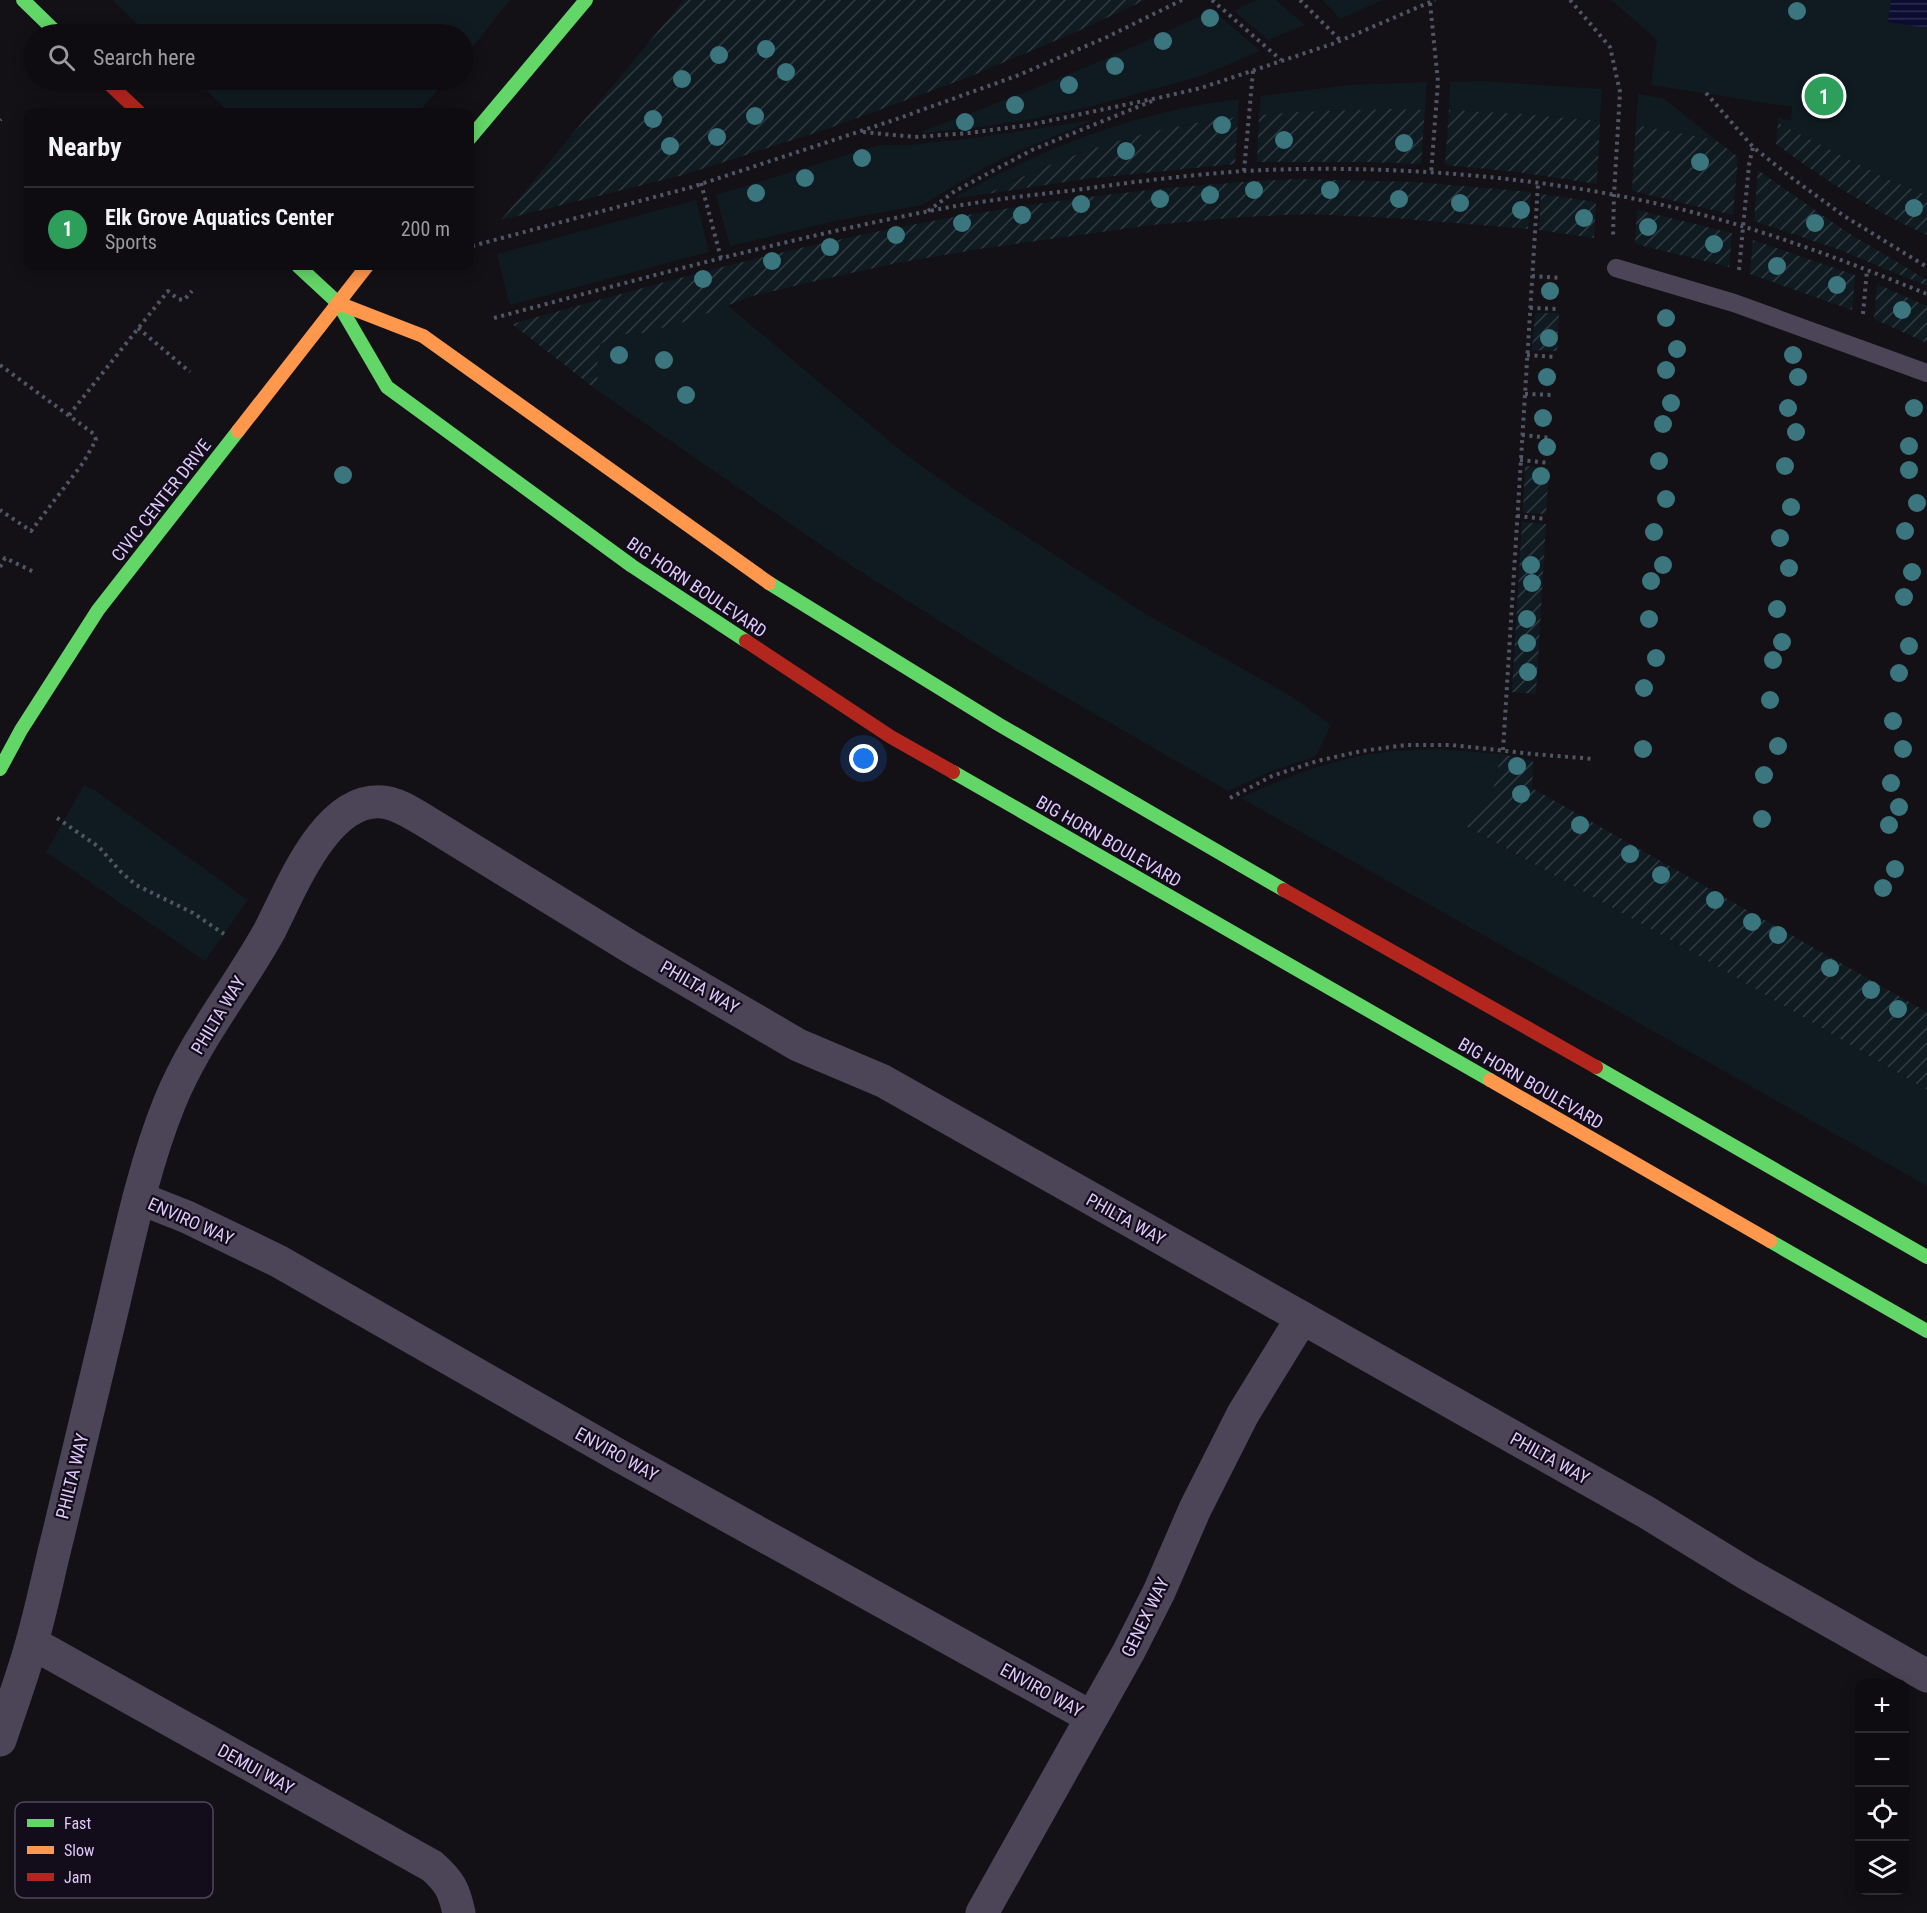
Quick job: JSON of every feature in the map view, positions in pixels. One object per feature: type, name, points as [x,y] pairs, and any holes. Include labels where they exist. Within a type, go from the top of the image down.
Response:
[{"type":"main road","points":[[23,0],[48,24]]},
{"type":"main road","points":[[474,133],[586,0]]},
{"type":"main road","points":[[116,90],[135,108]]},
{"type":"main road","name":"BIG HORN BOULEVARD","points":[[302,270],[338,303],[387,387],[632,566],[891,737],[1927,1331]]},
{"type":"main road","name":"CIVIC CENTER DRIVE","points":[[0,769],[21,730],[98,610],[364,270]]},
{"type":"main road","name":"BIG HORN BOULEVARD","points":[[338,303],[423,336],[777,589],[999,724],[1189,836],[1714,1133],[1927,1257]]},
{"type":"street","name":"PHILTA WAY","points":[[0,1740],[32,1643],[140,1198],[169,1103],[225,1000],[251,962],[322,837],[338,819],[368,802],[384,802],[401,807],[632,948],[798,1045],[883,1081],[1646,1512],[1747,1574],[1927,1676]]},
{"type":"street","name":"ENVIRO WAY","points":[[140,1198],[187,1217],[278,1261],[618,1455],[1091,1717]]},
{"type":"street","name":"GENEX WAY","points":[[982,1913],[1128,1653],[1159,1592],[1195,1509],[1243,1413],[1302,1318]]},
{"type":"street","name":"DEMUI WAY","points":[[32,1643],[432,1866],[447,1879],[455,1896],[459,1913]]},
{"type":"lane","points":[[1616,268],[1734,303],[1927,373]]},
{"type":"path","points":[[474,245],[702,183],[859,132],[1019,75],[1107,37],[1182,0]]},
{"type":"path","points":[[1212,0],[1282,61]]},
{"type":"path","points":[[1300,0],[1341,41]]},
{"type":"path","points":[[1570,0],[1610,47],[1620,92],[1613,241]]},
{"type":"path","points":[[859,132],[915,137],[969,133],[1029,125],[1162,97],[1201,88],[1341,41],[1432,1],[1438,82],[1431,174]]},
{"type":"path","points":[[1244,171],[1253,71]]},
{"type":"path","points":[[1706,93],[1753,147],[1844,216],[1927,267]]},
{"type":"path","points":[[924,213],[955,191],[1032,150],[1162,97]]},
{"type":"path","points":[[1739,270],[1749,165],[1753,147]]},
{"type":"path","points":[[494,318],[721,258],[852,227],[1047,193],[1244,171],[1369,170],[1431,174],[1538,184],[1614,195],[1670,207],[1803,246],[1927,294]]},
{"type":"path","points":[[702,183],[721,258]]},
{"type":"path","points":[[1503,750],[1538,184]]},
{"type":"path","points":[[1863,314],[1867,270]]},
{"type":"path","points":[[1532,276],[1561,278]]},
{"type":"path","points":[[69,415],[168,291],[178,299],[184,300],[192,291]]},
{"type":"path","points":[[1530,308],[1559,309]]},
{"type":"path","points":[[138,328],[190,372]]},
{"type":"path","points":[[1527,355],[1556,357]]},
{"type":"path","points":[[0,365],[69,415],[93,434],[96,440],[82,463],[31,531],[0,510]]},
{"type":"path","points":[[1525,394],[1554,395]]},
{"type":"path","points":[[1522,435],[1551,438]]},
{"type":"path","points":[[1520,460],[1550,463]]},
{"type":"path","points":[[1517,516],[1546,519]]},
{"type":"path","points":[[0,567],[5,558],[34,572]]},
{"type":"path","points":[[1230,798],[1272,776],[1317,761],[1362,751],[1406,745],[1440,745],[1594,759]]},
{"type":"path","points":[[57,818],[99,847],[136,885],[193,913],[229,937]]},
{"type":"shaded area","points":[[112,0],[510,0],[474,45],[474,24],[137,24]]},
{"type":"shaded area","points":[[684,0],[1145,0],[969,77],[827,129],[683,175],[501,220]]},
{"type":"shaded area","points":[[1256,0],[1276,0],[1305,25],[1268,40],[1234,11]]},
{"type":"shaded area","points":[[1323,0],[1383,0],[1340,19]]},
{"type":"shaded area","points":[[1611,0],[1927,0],[1927,195],[1889,180],[1778,123],[1778,118],[1791,120],[1792,107],[1651,85],[1657,40]]},
{"type":"shaded area","points":[[1891,0],[1927,0],[1927,28],[1888,22]]},
{"type":"shaded area","points":[[1213,10],[1260,51],[1201,76],[1093,106],[973,128],[924,133],[923,131],[1070,74]]},
{"type":"shaded area","points":[[1483,81],[1602,89],[1600,121],[1449,110],[1450,82]]},
{"type":"shaded area","points":[[1427,82],[1425,110],[1348,110],[1259,115],[1261,96],[1350,85]]},
{"type":"shaded area","points":[[206,90],[438,90],[422,108],[225,108]]},
{"type":"shaded area","points":[[1638,94],[1663,98],[1716,140],[1636,125]]},
{"type":"shaded area","points":[[1239,99],[1238,117],[1179,126],[1079,153],[1020,177],[987,194],[956,198],[1024,162],[1093,134],[1165,112]]},
{"type":"shaded area","points":[[1391,109],[1425,110],[1421,164],[1257,162],[1259,115]]},
{"type":"shaded area","points":[[1449,110],[1600,121],[1597,184],[1517,172],[1445,165]]},
{"type":"shaded area","points":[[1238,117],[1235,164],[1084,179],[987,194],[1047,166],[1109,144],[1172,127]]},
{"type":"shaded area","points":[[1094,120],[1016,152],[922,205],[840,220],[730,246],[716,195],[879,145],[909,145],[974,138]]},
{"type":"shaded area","points":[[1778,123],[1889,180],[1927,195],[1927,235],[1849,194],[1776,144]]},
{"type":"shaded area","points":[[1636,125],[1716,140],[1738,157],[1733,215],[1632,191]]},
{"type":"shaded area","points":[[1758,170],[1842,229],[1927,280],[1927,286],[1840,250],[1754,221]]},
{"type":"shaded area","points":[[1296,179],[1416,182],[1531,192],[1528,229],[1308,214],[1243,217],[1152,225],[897,263],[752,296],[684,322],[643,333],[620,334],[600,344],[597,366],[598,391],[512,324],[750,260],[911,225],[1102,195]]},
{"type":"shaded area","points":[[1541,194],[1596,202],[1594,238],[1539,230]]},
{"type":"shaded area","points":[[696,200],[709,252],[510,305],[497,254]]},
{"type":"shaded area","points":[[1637,210],[1732,233],[1729,267],[1635,244]]},
{"type":"shaded area","points":[[1753,240],[1855,275],[1852,310],[1750,274]]},
{"type":"shaded area","points":[[1877,284],[1927,306],[1927,343],[1874,319]]},
{"type":"shaded area","points":[[727,305],[905,454],[964,496],[1144,613],[1291,696],[1331,725],[1316,756],[1272,771],[1228,791],[1015,668],[853,567],[598,391],[597,366],[600,344],[620,334],[643,333],[684,322]]},
{"type":"shaded area","points":[[1535,313],[1559,313],[1557,351],[1532,350]]},
{"type":"shaded area","points":[[1525,466],[1549,468],[1546,514],[1523,513]]},
{"type":"shaded area","points":[[1522,522],[1546,524],[1536,694],[1512,692]]},
{"type":"shaded area","points":[[1437,749],[1501,754],[1493,790],[1465,826],[1703,958],[1927,1090],[1927,1186],[1241,798],[1293,775],[1330,763],[1386,752]]},
{"type":"shaded area","points":[[1501,754],[1533,761],[1532,788],[1927,1012],[1927,1090],[1703,958],[1464,825],[1493,790]]},
{"type":"shaded area","points":[[84,785],[93,789],[248,900],[205,961],[46,852]]},
{"type":"traffic: fast","points":[[23,0],[48,24]]},
{"type":"traffic: fast","points":[[474,133],[586,0]]},
{"type":"traffic: fast","points":[[302,270],[338,303],[387,387],[632,566],[746,641]]},
{"type":"traffic: fast","points":[[0,769],[21,730],[98,610],[238,431]]},
{"type":"traffic: fast","points":[[769,583],[998,724],[1284,890]]},
{"type":"traffic: fast","points":[[953,772],[1490,1080]]},
{"type":"traffic: fast","points":[[1596,1067],[1927,1257]]},
{"type":"traffic: fast","points":[[1770,1241],[1927,1331]]},
{"type":"traffic: slow","points":[[238,431],[364,270]]},
{"type":"traffic: slow","points":[[338,303],[423,336],[769,583]]},
{"type":"traffic: slow","points":[[1490,1080],[1770,1241]]},
{"type":"traffic: jam","points":[[116,90],[135,108]]},
{"type":"traffic: jam","points":[[746,641],[891,737],[953,772]]},
{"type":"traffic: jam","points":[[1284,890],[1596,1067]]},
{"type":"place","name":"Elk Grove Aquatics Center","points":[[1824,96]]}]
